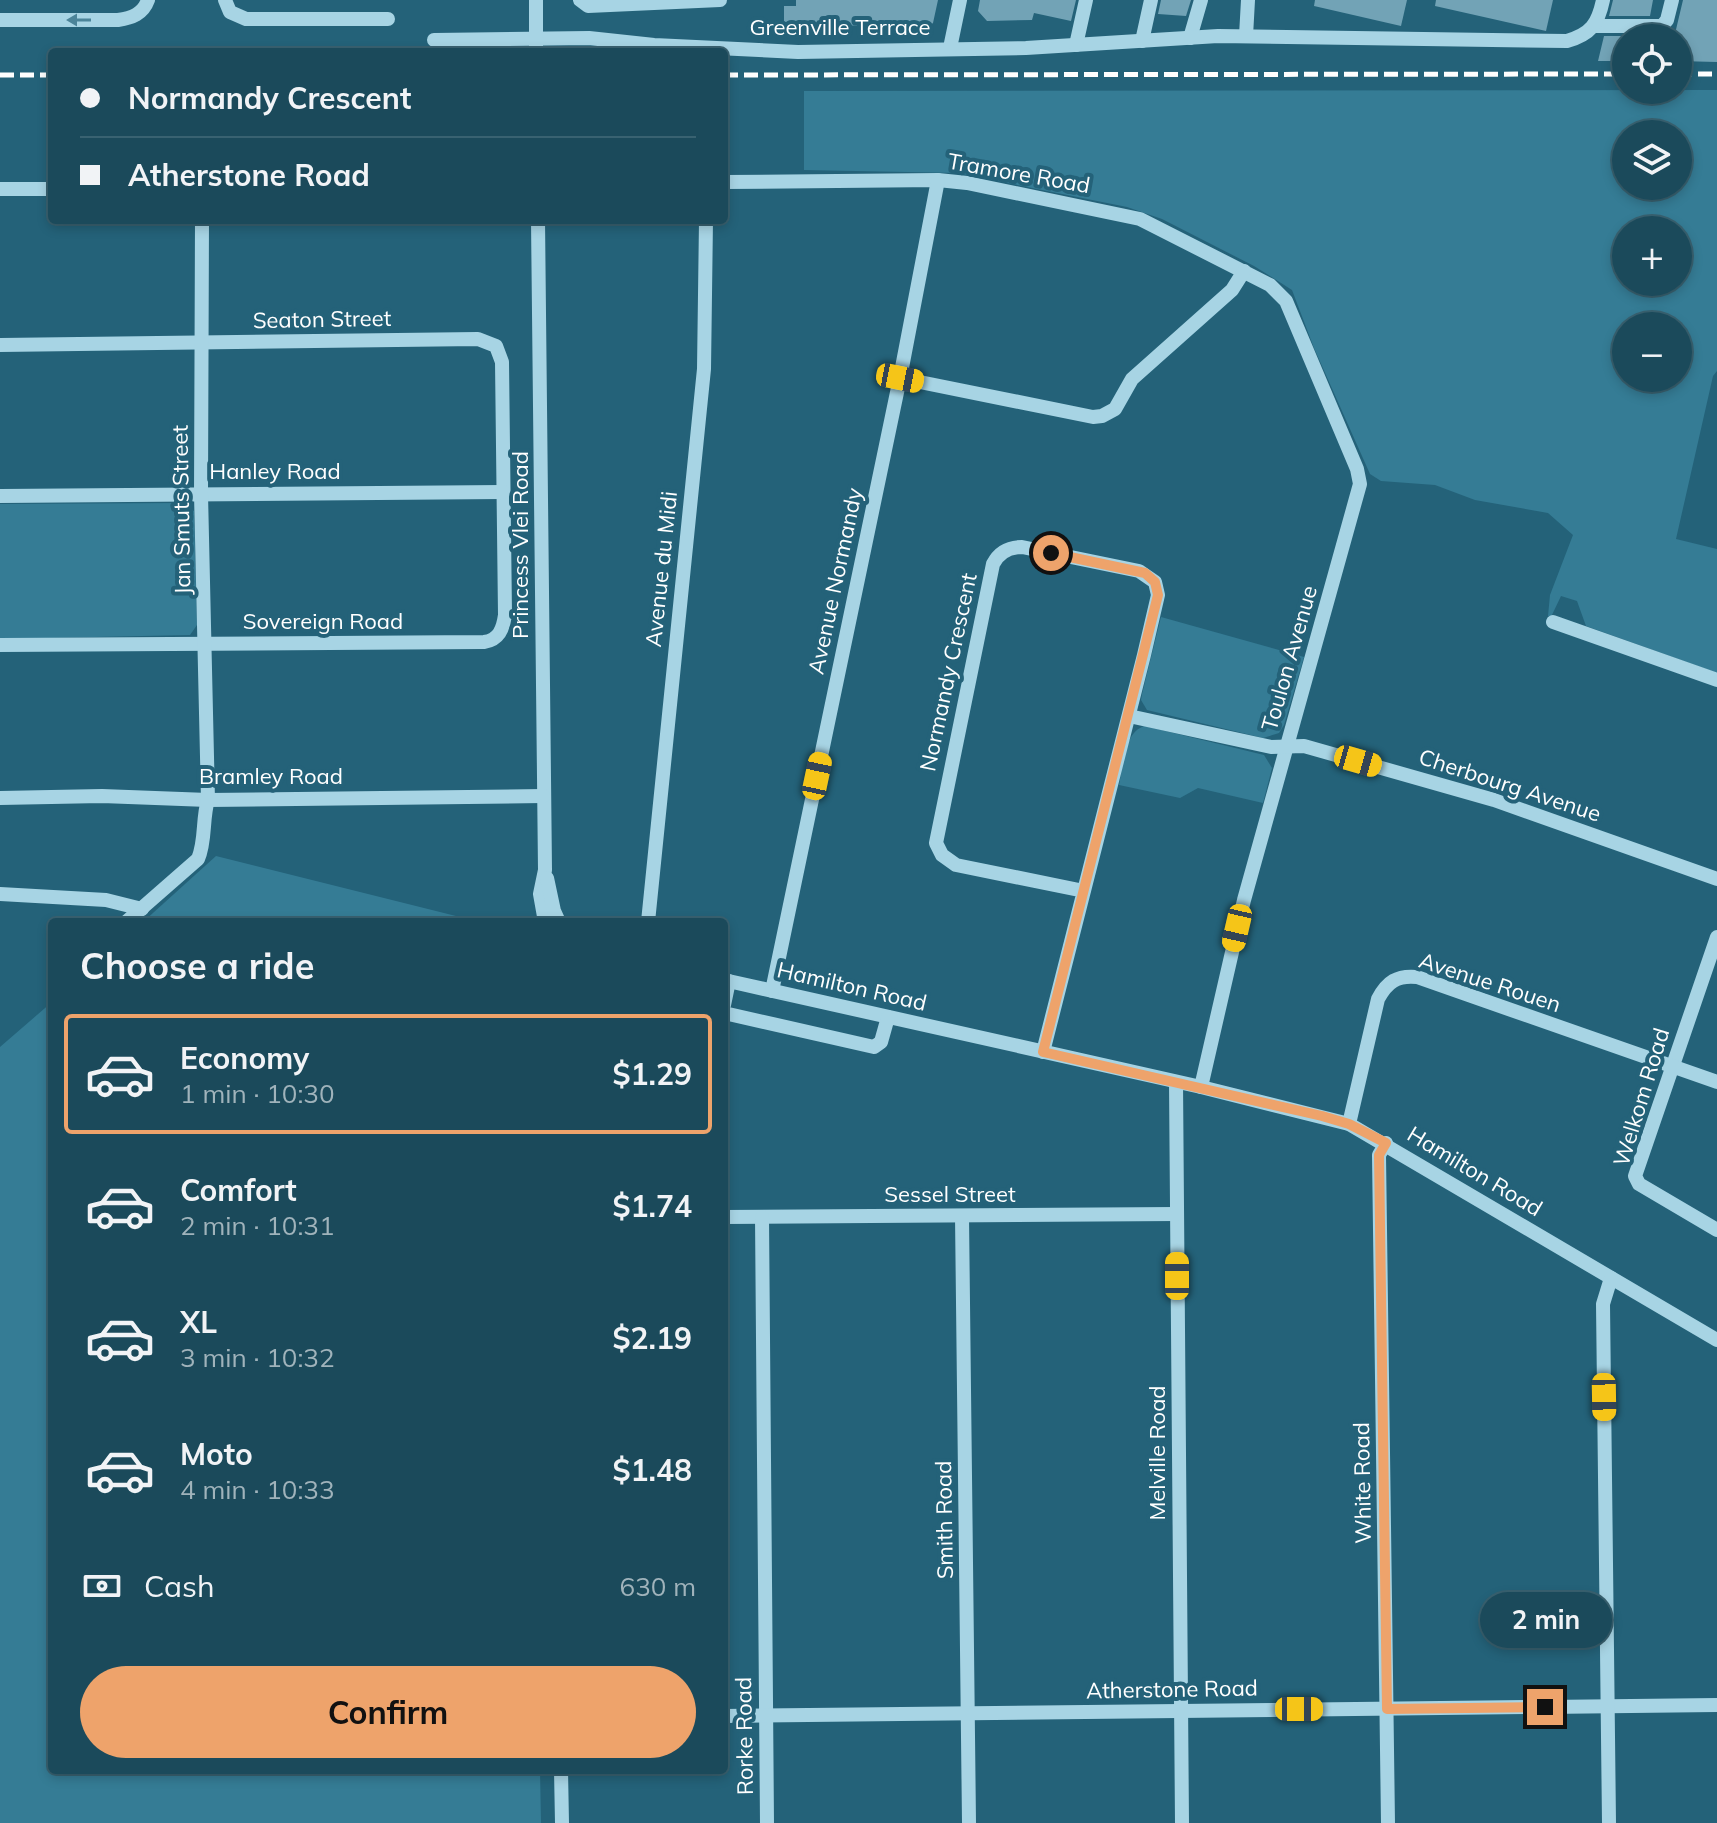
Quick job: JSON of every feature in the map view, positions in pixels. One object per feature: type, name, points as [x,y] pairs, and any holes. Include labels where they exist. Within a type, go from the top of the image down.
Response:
[{"type":"street","points":[[0,20],[118,20],[131,18],[142,11],[148,0]]},
{"type":"street","points":[[225,0],[230,12],[246,19],[388,19]]},
{"type":"street","points":[[536,0],[536,48]]},
{"type":"street","points":[[580,0],[588,6],[720,0]]},
{"type":"street","points":[[950,48],[960,0]]},
{"type":"street","points":[[1076,45],[1086,0]]},
{"type":"street","points":[[1142,41],[1151,0]]},
{"type":"street","points":[[1190,38],[1201,0]]},
{"type":"street","points":[[1246,36],[1248,0]]},
{"type":"street","points":[[1603,0],[1595,26],[1662,26],[1667,20],[1672,0]]},
{"type":"street","name":"Greenville Terrace","points":[[728,49],[798,52],[1076,45],[1246,36],[1567,41],[1587,34],[1595,26]]},
{"type":"street","name":"Greenville Terrace","points":[[434,40],[589,38],[716,48]]},
{"type":"street","name":"Tramore Road","points":[[728,182],[938,180],[967,183],[1129,216],[1160,228],[1244,271]]},
{"type":"street","name":"Avenue Normandy","points":[[772,991],[900,378],[938,180]]},
{"type":"street","points":[[0,189],[48,189]]},
{"type":"street","name":"Jan Smuts Street","points":[[131,918],[198,859],[208,800],[201,494],[202,224]]},
{"type":"street","name":"Princess Vlei Road","points":[[538,224],[545,870],[557,918]]},
{"type":"street","name":"Avenue du Midi","points":[[648,918],[704,369],[706,224]]},
{"type":"street","points":[[900,378],[1093,417],[1102,416],[1120,404],[1132,379],[1232,290],[1244,271]]},
{"type":"street","name":"Toulon Avenue","points":[[1201,1087],[1244,900],[1360,489],[1360,479],[1286,301],[1277,289],[1244,271]]},
{"type":"street","name":"Seaton Street","points":[[0,345],[488,341],[496,346],[502,362],[503,492]]},
{"type":"street","name":"Hanley Road","points":[[0,496],[503,492]]},
{"type":"street","name":"Sovereign Road","points":[[0,645],[492,641],[499,634],[505,615],[503,492]]},
{"type":"street","name":"Normandy Crescent","points":[[1043,1052],[1129,716],[1158,588],[1155,582],[1139,571],[1022,547],[1004,551],[993,564],[936,843],[942,855],[956,865],[1084,891]]},
{"type":"street","points":[[1553,622],[1717,680]]},
{"type":"street","points":[[1129,716],[1271,747],[1287,747]]},
{"type":"street","name":"Cherbourg Avenue","points":[[1287,747],[1304,746],[1494,800],[1717,879]]},
{"type":"street","name":"Bramley Road","points":[[0,798],[102,796],[208,800],[543,796]]},
{"type":"street","name":"Princess Vlei Road","points":[[544,918],[540,894],[545,870]]},
{"type":"street","points":[[0,894],[106,900],[142,909]]},
{"type":"street","name":"Welkom Road","points":[[1717,937],[1636,1171],[1636,1180],[1717,1230]]},
{"type":"street","name":"Avenue Rouen","points":[[1349,1124],[1378,999],[1389,982],[1406,976],[1417,977],[1717,1082]]},
{"type":"street","name":"Hamilton Road","points":[[728,980],[1201,1087],[1349,1124],[1717,1340]]},
{"type":"street","points":[[728,1014],[871,1047],[879,1044],[888,1017]]},
{"type":"street","name":"Melville Road","points":[[1176,1082],[1182,1823]]},
{"type":"street","name":"White Road","points":[[1386,1143],[1379,1155],[1388,1823]]},
{"type":"street","name":"Sessel Street","points":[[728,1217],[1177,1214]]},
{"type":"street","name":"Smith Road","points":[[962,1216],[969,1823]]},
{"type":"street","name":"Rorke Road","points":[[762,1217],[767,1823]]},
{"type":"street","points":[[1609,1823],[1603,1304],[1611,1278]]},
{"type":"street","name":"Atherstone Road","points":[[728,1716],[1717,1705]]},
{"type":"street","points":[[561,1774],[562,1823]]},
{"type":"shaded area","points":[[1612,90],[1612,104],[1692,104],[1692,90],[1717,90],[1717,371],[1713,376],[1676,539],[1717,549],[1717,673],[1586,626],[1577,601],[1561,596],[1551,617],[1548,616],[1550,595],[1573,535],[1548,513],[1475,500],[1435,485],[1381,481],[1370,474],[1292,290],[1254,266],[1162,219],[1127,207],[958,173],[804,170],[804,91]]},
{"type":"shaded area","points":[[181,503],[194,511],[197,625],[190,635],[0,639],[0,504]]},
{"type":"shaded area","points":[[1161,617],[1304,657],[1279,733],[1263,738],[1147,710],[1141,700]]},
{"type":"shaded area","points":[[1145,726],[1264,755],[1272,768],[1263,803],[1198,788],[1180,798],[1119,785],[1129,742],[1138,729]]},
{"type":"shaded area","points":[[216,856],[464,918],[147,918]]},
{"type":"shaded area","points":[[48,1005],[48,1774],[540,1774],[541,1823],[0,1823],[0,1047]]},
{"type":"building","points":[[796,0],[938,0],[933,23],[929,26],[784,25],[784,6],[796,6]]},
{"type":"building","points":[[980,0],[1076,0],[1071,21],[1034,13],[1032,20],[987,21],[978,11]]},
{"type":"building","points":[[1161,0],[1191,0],[1186,16],[1158,14]]},
{"type":"building","points":[[1315,0],[1407,0],[1401,26],[1314,6]]},
{"type":"building","points":[[1436,0],[1553,0],[1546,31],[1435,6]]},
{"type":"building","points":[[1613,0],[1653,0],[1650,16],[1609,16]]},
{"type":"building","points":[[1683,0],[1717,0],[1717,62],[1692,61],[1692,24],[1677,24]]},
{"type":"building","points":[[1604,36],[1612,36],[1612,61],[1598,61]]},
{"type":"railway","points":[[728,75],[1612,74]]},
{"type":"railway","points":[[1692,74],[1717,74]]},
{"type":"railway","points":[[0,75],[48,75]]},
{"type":"route","points":[[1051,553],[1145,573],[1155,582],[1158,595],[1043,1052],[1322,1116],[1349,1124],[1386,1143],[1379,1155],[1387,1709],[1545,1707]]}]
